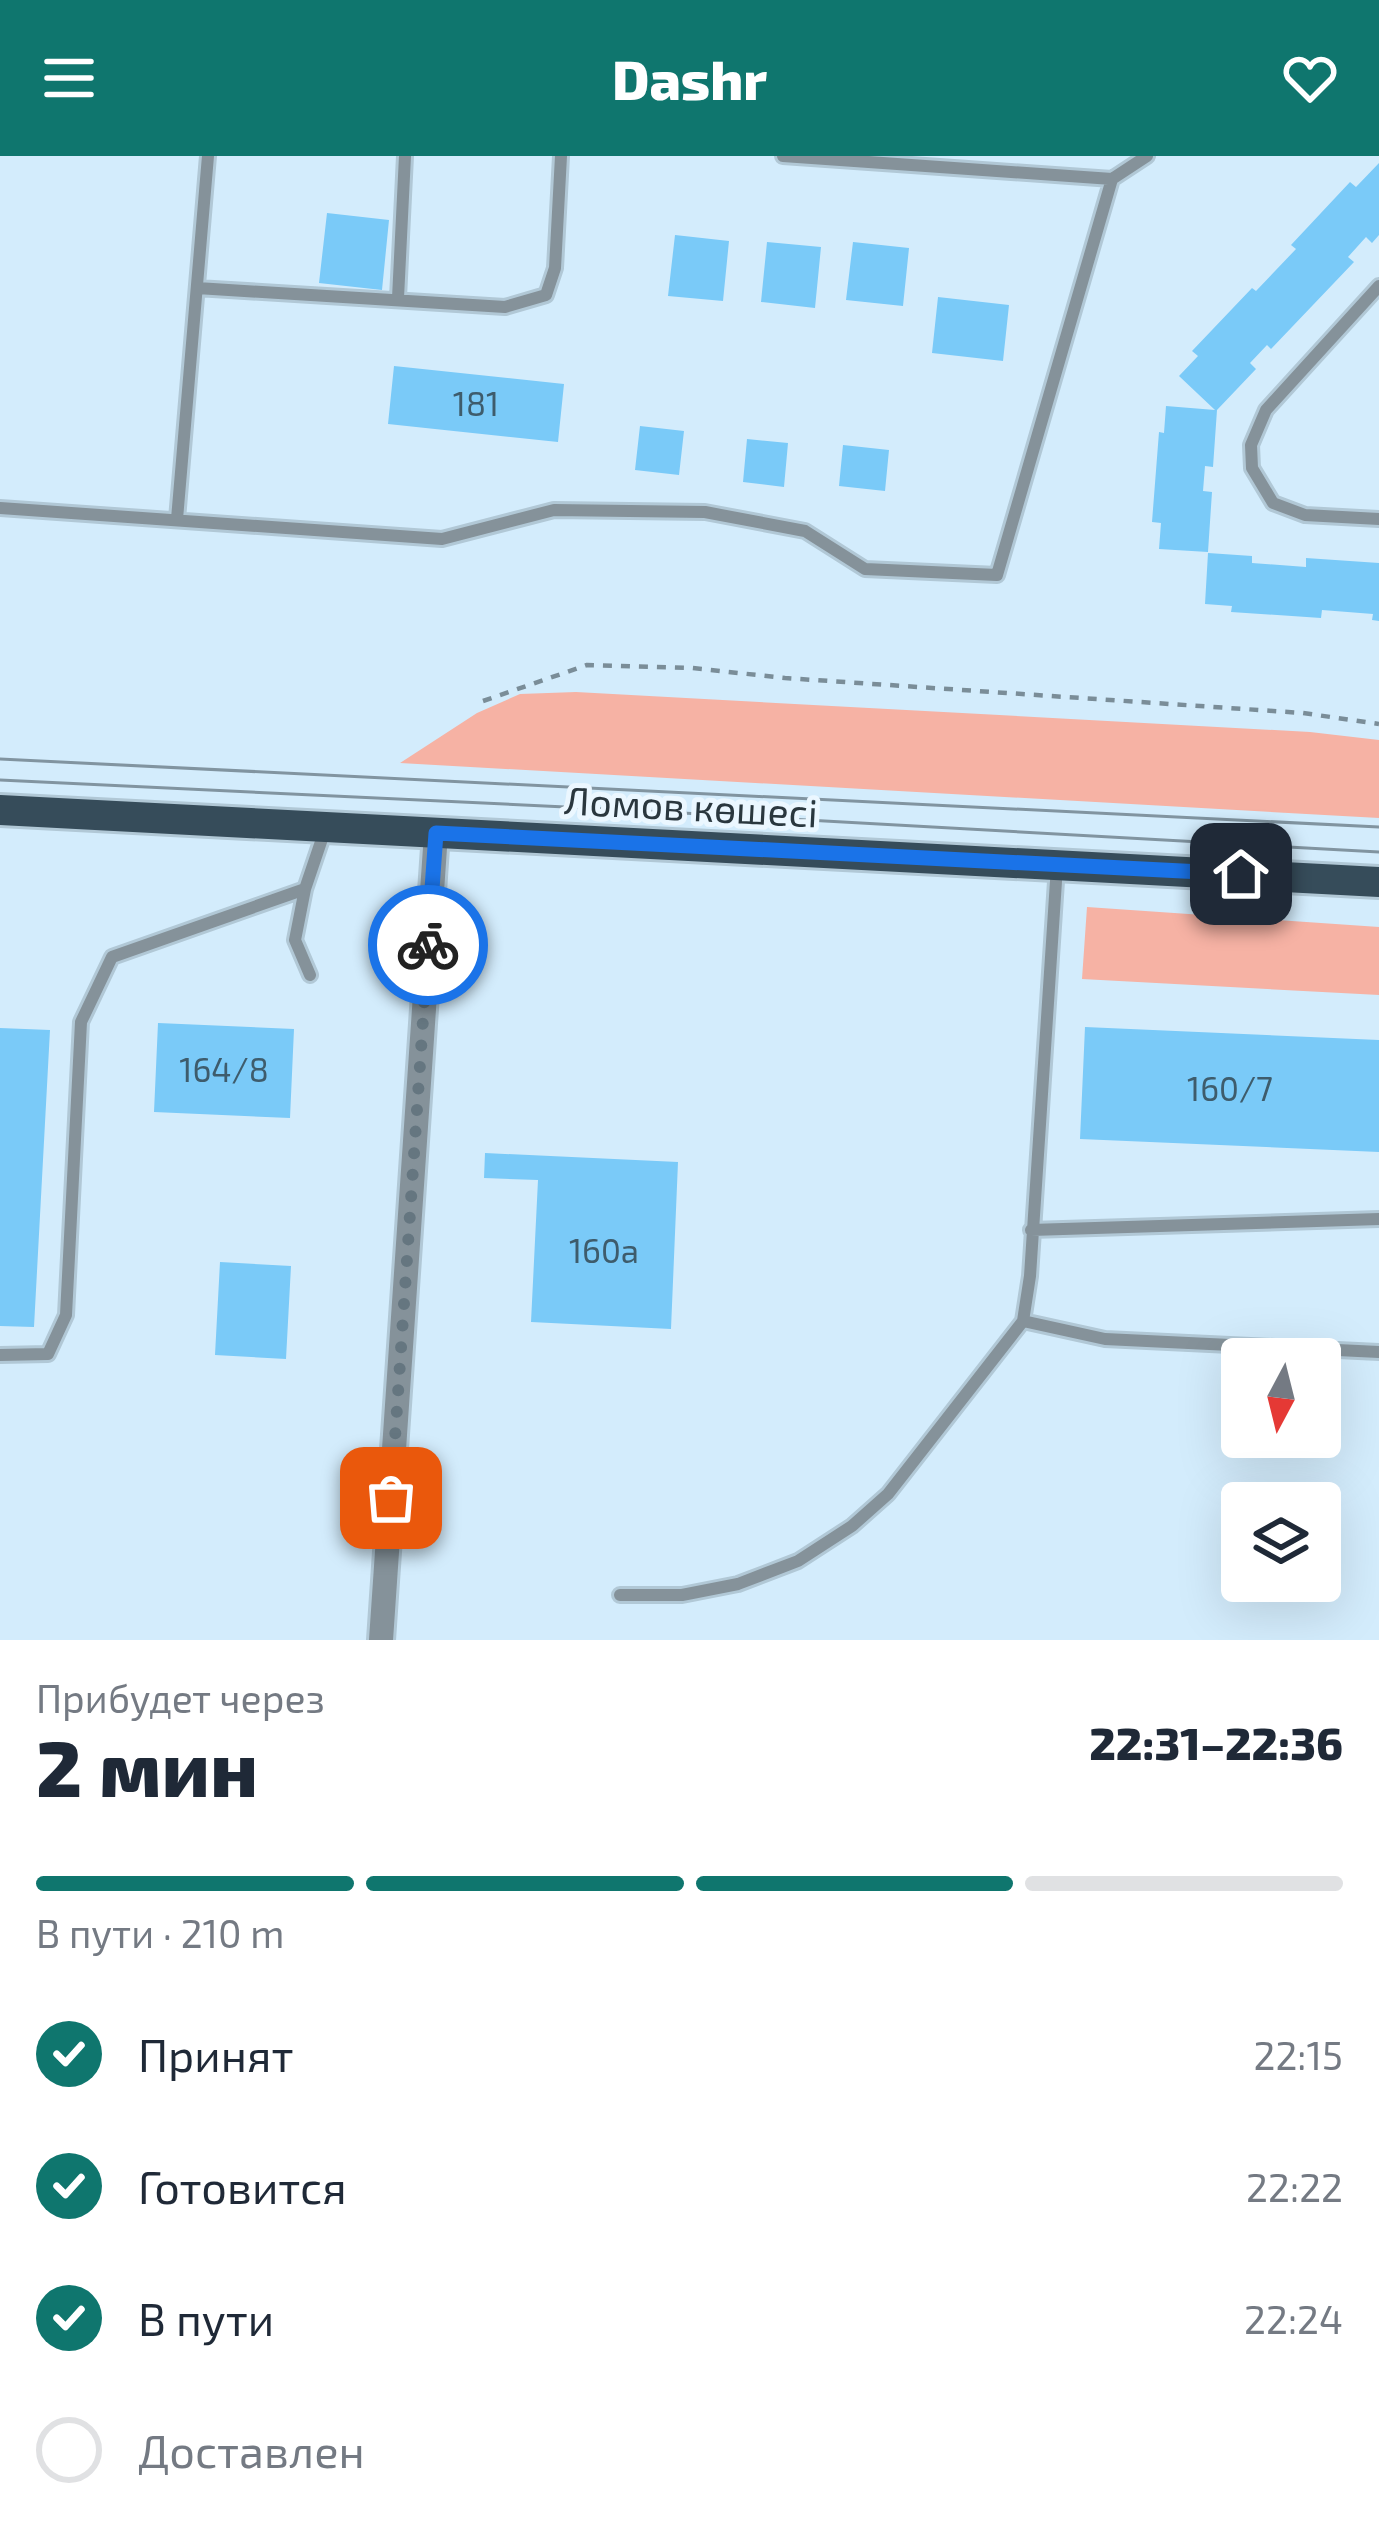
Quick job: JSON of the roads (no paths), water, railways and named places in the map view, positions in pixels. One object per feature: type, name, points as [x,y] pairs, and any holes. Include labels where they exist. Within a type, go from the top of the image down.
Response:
[{"type":"main road","name":"Ломов көшесі","points":[[0,810],[1379,882]]},
{"type":"street","points":[[381,1640],[436,833]]},
{"type":"lane","points":[[177,519],[208,156]]},
{"type":"lane","points":[[398,298],[404,156]]},
{"type":"lane","points":[[197,288],[506,307],[546,295],[555,268],[561,156]]},
{"type":"lane","points":[[783,156],[1112,179],[1147,156]]},
{"type":"lane","points":[[0,508],[442,538],[554,510],[705,512],[805,531],[865,569],[997,575],[1112,179]]},
{"type":"lane","points":[[1379,286],[1266,410],[1251,446],[1252,467],[1273,503],[1305,515],[1379,519]]},
{"type":"lane","points":[[310,975],[295,940],[305,889],[326,826]]},
{"type":"lane","points":[[620,1594],[682,1595],[738,1584],[798,1561],[852,1526],[888,1494],[1023,1321],[1030,1276],[1057,865]]},
{"type":"lane","points":[[0,1355],[48,1354],[66,1315],[81,1022],[112,957],[305,889]]},
{"type":"lane","points":[[1031,1230],[1379,1220]]},
{"type":"lane","points":[[1023,1321],[1106,1339],[1379,1352]]},
{"type":"tram line","points":[[0,759],[1379,827]]},
{"type":"tram line","points":[[0,780],[1379,852]]}]
